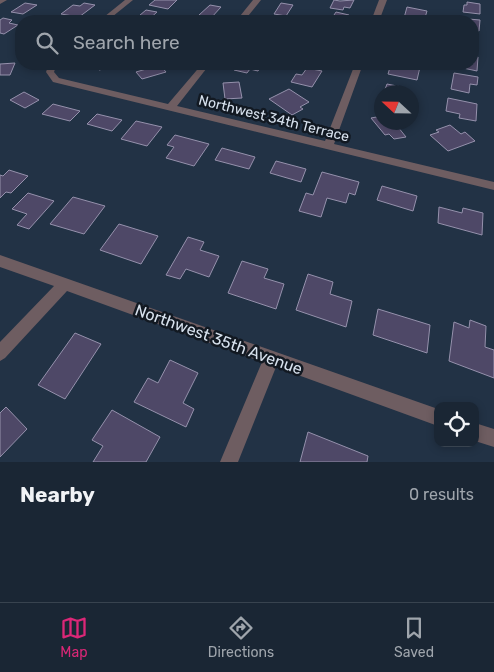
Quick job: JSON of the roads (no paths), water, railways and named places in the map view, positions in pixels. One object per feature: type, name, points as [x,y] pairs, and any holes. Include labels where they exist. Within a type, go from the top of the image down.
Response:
[{"type":"street","points":[[110,15],[129,0]]},
{"type":"street","points":[[245,15],[257,0]]},
{"type":"street","points":[[377,15],[383,0]]},
{"type":"street","name":"Northwest 34th Terrace","points":[[53,70],[56,80],[494,186]]},
{"type":"street","points":[[170,108],[201,70]]},
{"type":"street","points":[[328,146],[357,70]]},
{"type":"street","name":"Northwest 35th Avenue","points":[[0,261],[434,417]]},
{"type":"street","points":[[0,353],[65,284]]},
{"type":"street","points":[[229,462],[272,358]]},
{"type":"street","points":[[479,433],[494,438]]}]
